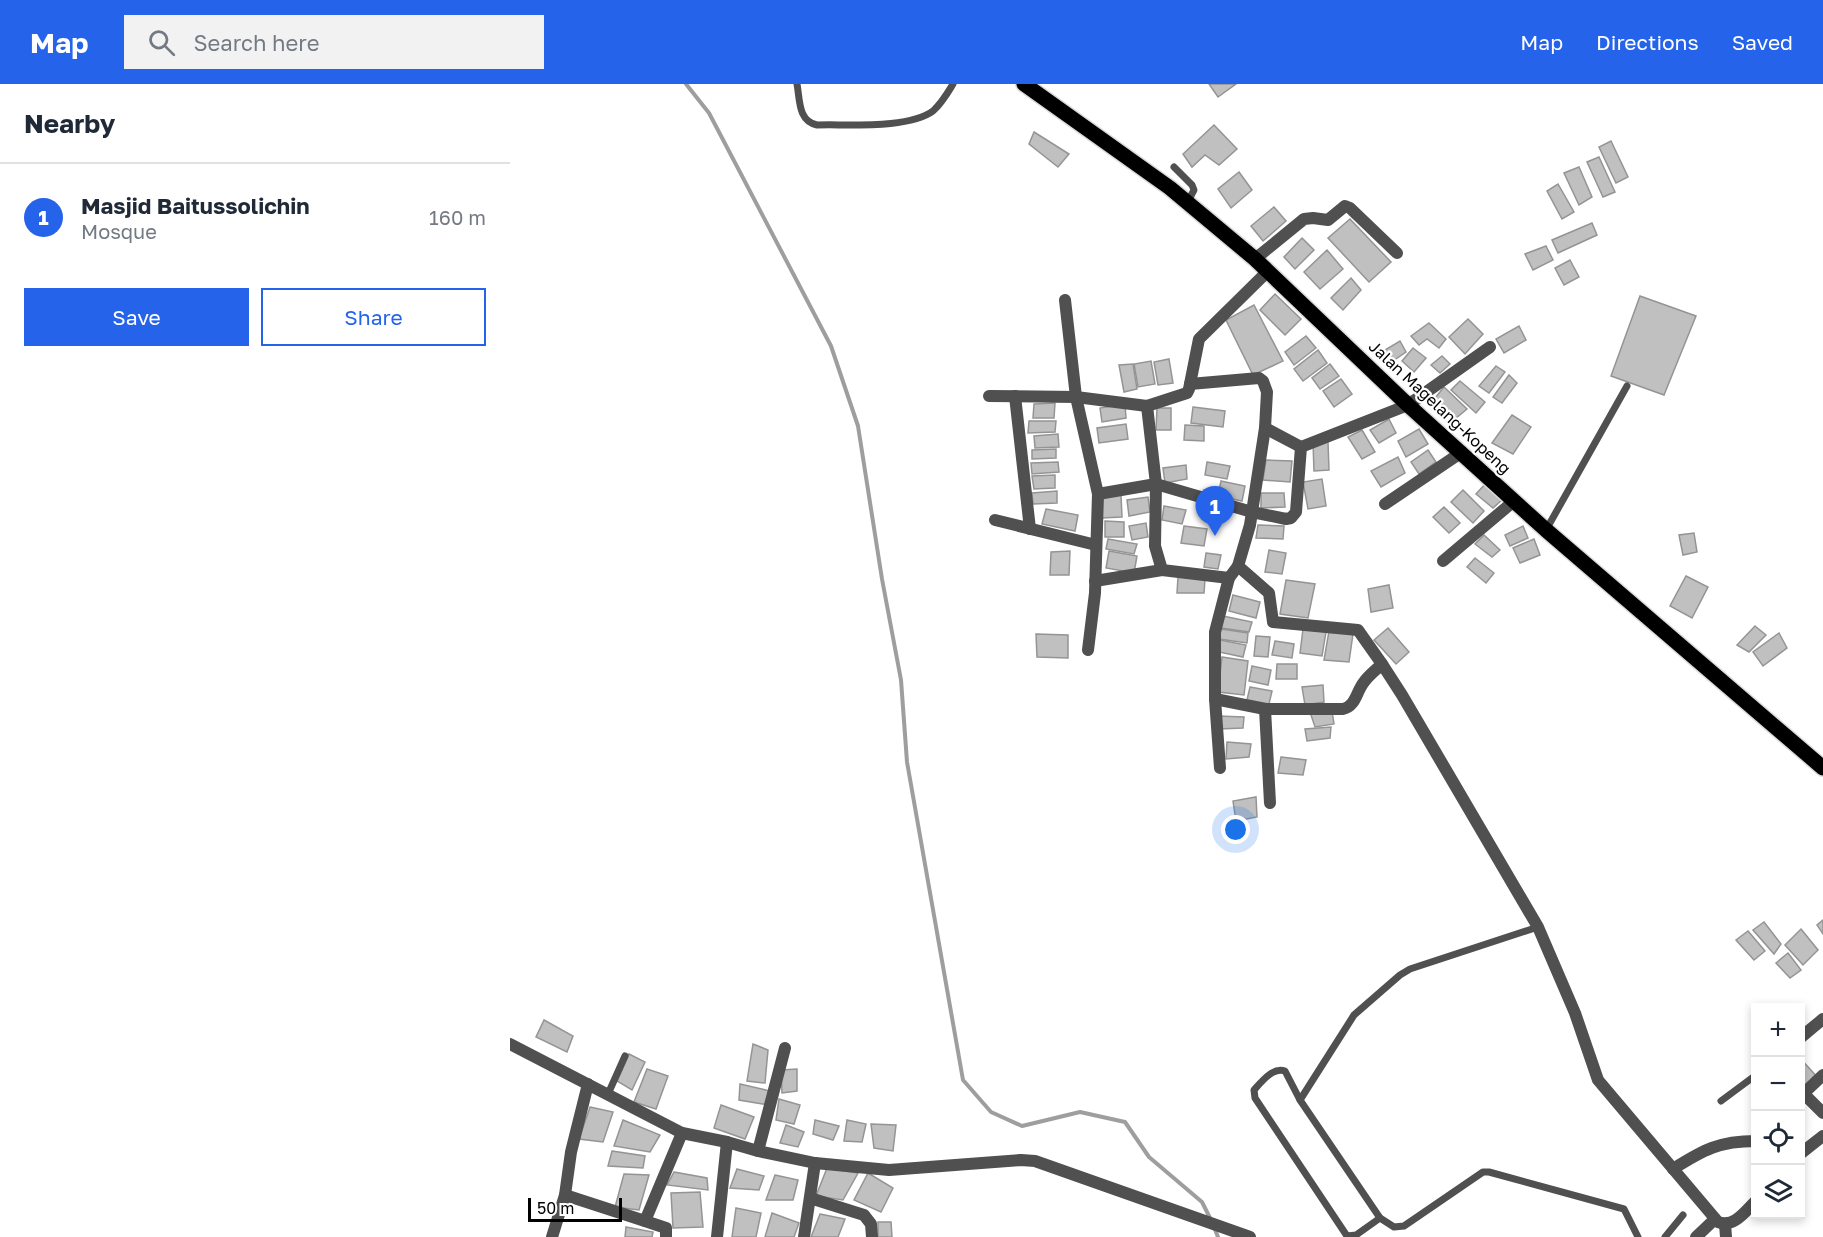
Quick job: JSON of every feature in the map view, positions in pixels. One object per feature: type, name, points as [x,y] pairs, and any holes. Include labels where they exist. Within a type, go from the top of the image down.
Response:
[{"type":"main road","name":"Jalan Magelang-Kopeng","points":[[1024,84],[1170,189],[1255,259],[1408,405],[1546,530],[1823,768]]},
{"type":"street","points":[[1255,259],[1304,219],[1328,220],[1345,206],[1350,208],[1397,253]]},
{"type":"street","points":[[988,396],[1076,397],[1147,406],[1187,393],[1199,339],[1268,271]]},
{"type":"street","points":[[1065,300],[1076,397],[1098,494],[1095,581],[1088,650]]},
{"type":"street","points":[[1265,428],[1301,447],[1408,405],[1490,347]]},
{"type":"street","points":[[1190,384],[1259,378],[1263,381],[1267,392],[1265,428],[1252,512],[1238,566],[1228,578],[1215,632],[1215,699],[1220,768]]},
{"type":"street","points":[[1015,396],[1030,529]]},
{"type":"street","points":[[1147,406],[1156,484],[1155,546],[1162,570]]},
{"type":"street","points":[[1098,494],[1156,484],[1252,512],[1286,519],[1294,516],[1296,512],[1301,447]]},
{"type":"street","points":[[1385,504],[1462,452]]},
{"type":"street","points":[[1443,561],[1514,501]]},
{"type":"street","points":[[995,520],[1096,545]]},
{"type":"street","points":[[1238,566],[1269,593],[1273,622],[1358,630],[1414,714],[1538,927],[1575,1013],[1598,1080],[1722,1227]]},
{"type":"street","points":[[1095,581],[1162,570],[1228,578]]},
{"type":"street","points":[[1215,699],[1264,709],[1348,708],[1364,681],[1382,664]]},
{"type":"street","points":[[1264,709],[1270,803]]},
{"type":"street","points":[[1805,1034],[1823,1019]]},
{"type":"street","points":[[510,1044],[682,1133],[815,1163],[889,1170],[1028,1160],[1250,1237]]},
{"type":"street","points":[[758,1151],[785,1048]]},
{"type":"street","points":[[1805,1089],[1823,1076]]},
{"type":"street","points":[[552,1237],[565,1196],[571,1152],[588,1084]]},
{"type":"street","points":[[1805,1094],[1823,1113]]},
{"type":"street","points":[[645,1221],[682,1133]]},
{"type":"street","points":[[1805,1148],[1823,1136]]},
{"type":"street","points":[[1673,1169],[1702,1150],[1722,1144],[1751,1141]]},
{"type":"street","points":[[717,1237],[727,1142]]},
{"type":"street","points":[[804,1237],[815,1163]]},
{"type":"street","points":[[565,1196],[666,1228],[666,1237]]},
{"type":"street","points":[[810,1198],[864,1215],[871,1224],[872,1237]]},
{"type":"street","points":[[1696,1237],[1736,1220],[1751,1205]]},
{"type":"lane","points":[[797,84],[802,115],[810,124],[817,125],[900,123],[917,119],[932,112],[953,84]]},
{"type":"lane","points":[[1174,167],[1194,190],[1187,203]]},
{"type":"lane","points":[[1546,530],[1627,386]]},
{"type":"lane","points":[[1300,1100],[1354,1015],[1400,975],[1410,969],[1538,927]]},
{"type":"lane","points":[[608,1094],[625,1056]]},
{"type":"lane","points":[[1380,1218],[1356,1235],[1347,1236],[1255,1098],[1254,1090],[1273,1072],[1285,1071],[1300,1100],[1380,1218],[1394,1227],[1404,1226],[1483,1172],[1489,1172],[1624,1209],[1638,1237]]},
{"type":"lane","points":[[1721,1101],[1751,1078]]},
{"type":"lane","points":[[1665,1237],[1683,1215]]},
{"type":"building","points":[[1209,84],[1236,84],[1218,97]]},
{"type":"building","points":[[1214,125],[1237,149],[1219,165],[1205,155],[1192,167],[1183,154]]},
{"type":"building","points":[[1034,132],[1069,154],[1058,167],[1029,144]]},
{"type":"building","points":[[1611,141],[1628,177],[1616,183],[1599,147]]},
{"type":"building","points":[[1599,157],[1615,192],[1603,197],[1587,162]]},
{"type":"building","points":[[1579,167],[1592,197],[1579,205],[1564,173]]},
{"type":"building","points":[[1239,172],[1252,190],[1231,208],[1218,189]]},
{"type":"building","points":[[1558,184],[1574,212],[1562,219],[1547,191]]},
{"type":"building","points":[[1274,207],[1286,221],[1263,241],[1251,226]]},
{"type":"building","points":[[1350,219],[1391,262],[1369,282],[1328,238]]},
{"type":"building","points":[[1592,223],[1597,235],[1558,253],[1552,240]]},
{"type":"building","points":[[1302,238],[1314,250],[1295,269],[1284,257]]},
{"type":"building","points":[[1546,246],[1553,260],[1533,270],[1525,254]]},
{"type":"building","points":[[1327,250],[1343,269],[1320,289],[1304,272]]},
{"type":"building","points":[[1570,260],[1579,277],[1564,285],[1555,268]]},
{"type":"building","points":[[1351,278],[1361,290],[1343,310],[1331,298]]},
{"type":"building","points":[[1275,294],[1301,319],[1285,335],[1260,310]]},
{"type":"building","points":[[1640,296],[1696,316],[1664,395],[1611,376]]},
{"type":"building","points":[[1254,305],[1283,361],[1253,375],[1226,320]]},
{"type":"building","points":[[1468,319],[1483,334],[1465,354],[1449,337]]},
{"type":"building","points":[[1429,323],[1446,339],[1439,348],[1427,339],[1419,345],[1411,336]]},
{"type":"building","points":[[1519,326],[1526,340],[1504,353],[1496,339]]},
{"type":"building","points":[[1306,336],[1316,348],[1294,365],[1285,352]]},
{"type":"building","points":[[1400,341],[1406,352],[1387,365],[1380,353]]},
{"type":"building","points":[[1413,348],[1426,358],[1414,372],[1402,361]]},
{"type":"building","points":[[1318,350],[1327,363],[1303,381],[1294,369]]},
{"type":"building","points":[[1442,356],[1450,364],[1440,373],[1431,365]]},
{"type":"building","points":[[1169,359],[1173,383],[1158,385],[1154,362]]},
{"type":"building","points":[[1151,361],[1155,384],[1138,387],[1134,364]]},
{"type":"building","points":[[1133,364],[1137,389],[1124,392],[1119,365]]},
{"type":"building","points":[[1330,364],[1339,376],[1320,389],[1312,378]]},
{"type":"building","points":[[1496,366],[1505,372],[1489,393],[1479,386]]},
{"type":"building","points":[[1509,375],[1517,383],[1502,403],[1493,397]]},
{"type":"building","points":[[1341,379],[1352,394],[1334,407],[1323,391]]},
{"type":"building","points":[[1460,381],[1485,402],[1476,413],[1451,390]]},
{"type":"building","points":[[1444,387],[1467,409],[1455,419],[1435,398]]},
{"type":"building","points":[[1055,403],[1054,418],[1033,418],[1034,404]]},
{"type":"building","points":[[1125,404],[1126,418],[1102,422],[1100,408]]},
{"type":"building","points":[[1193,407],[1225,411],[1223,427],[1191,423]]},
{"type":"building","points":[[1157,408],[1171,408],[1171,430],[1156,430]]},
{"type":"building","points":[[1512,415],[1531,427],[1513,454],[1492,443]]},
{"type":"building","points":[[1389,419],[1396,433],[1379,443],[1370,430]]},
{"type":"building","points":[[1029,421],[1056,421],[1055,432],[1028,433]]},
{"type":"building","points":[[1126,424],[1128,439],[1099,443],[1097,428]]},
{"type":"building","points":[[1185,425],[1204,426],[1204,441],[1184,440]]},
{"type":"building","points":[[1419,429],[1428,444],[1406,457],[1398,441]]},
{"type":"building","points":[[1362,430],[1375,452],[1362,459],[1348,437]]},
{"type":"building","points":[[1058,434],[1059,447],[1035,448],[1034,436]]},
{"type":"building","points":[[1328,442],[1329,470],[1314,471],[1313,443]]},
{"type":"building","points":[[1056,449],[1056,458],[1032,459],[1032,450]]},
{"type":"building","points":[[1428,450],[1436,462],[1419,474],[1411,462]]},
{"type":"building","points":[[1398,457],[1405,473],[1381,487],[1371,471]]},
{"type":"building","points":[[1266,460],[1292,461],[1290,482],[1263,480]]},
{"type":"building","points":[[1058,462],[1059,472],[1032,474],[1031,463]]},
{"type":"building","points":[[1207,462],[1230,466],[1227,479],[1205,475]]},
{"type":"building","points":[[1186,465],[1187,479],[1165,483],[1163,468]]},
{"type":"building","points":[[1055,475],[1055,488],[1034,489],[1032,476]]},
{"type":"building","points":[[1322,479],[1326,506],[1308,509],[1303,482]]},
{"type":"building","points":[[1221,481],[1245,486],[1242,501],[1218,496]]},
{"type":"building","points":[[1487,482],[1504,498],[1493,508],[1476,494]]},
{"type":"building","points":[[1463,490],[1484,511],[1473,523],[1451,502]]},
{"type":"building","points":[[1057,491],[1057,503],[1033,504],[1032,493]]},
{"type":"building","points":[[1261,493],[1284,493],[1285,507],[1261,508]]},
{"type":"building","points":[[1121,495],[1122,517],[1102,518],[1102,497]]},
{"type":"building","points":[[1148,497],[1150,512],[1129,516],[1127,500]]},
{"type":"building","points":[[1164,506],[1186,510],[1182,524],[1162,520]]},
{"type":"building","points":[[1444,507],[1460,523],[1449,533],[1433,517]]},
{"type":"building","points":[[1046,509],[1078,515],[1075,531],[1042,524]]},
{"type":"building","points":[[1105,521],[1124,522],[1124,537],[1105,537]]},
{"type":"building","points":[[1146,523],[1148,537],[1132,540],[1129,526]]},
{"type":"building","points":[[1258,525],[1284,526],[1283,539],[1256,538]]},
{"type":"building","points":[[1184,526],[1207,529],[1204,546],[1181,543]]},
{"type":"building","points":[[1523,526],[1528,538],[1510,546],[1505,535]]},
{"type":"building","points":[[1694,533],[1697,552],[1683,555],[1679,535]]},
{"type":"building","points":[[1484,535],[1500,550],[1492,557],[1475,544]]},
{"type":"building","points":[[1108,539],[1137,544],[1134,554],[1106,549]]},
{"type":"building","points":[[1534,539],[1540,555],[1520,563],[1513,548]]},
{"type":"building","points":[[1269,550],[1286,553],[1282,574],[1265,572]]},
{"type":"building","points":[[1070,551],[1069,575],[1050,575],[1051,552]]},
{"type":"building","points":[[1109,551],[1137,556],[1134,573],[1106,568]]},
{"type":"building","points":[[1206,553],[1221,555],[1218,569],[1204,567]]},
{"type":"building","points":[[1475,558],[1494,573],[1486,583],[1467,567]]},
{"type":"building","points":[[1686,576],[1708,587],[1692,618],[1670,606]]},
{"type":"building","points":[[1178,577],[1205,579],[1204,593],[1177,593]]},
{"type":"building","points":[[1286,580],[1315,584],[1308,618],[1280,614]]},
{"type":"building","points":[[1389,585],[1393,608],[1371,612],[1368,589]]},
{"type":"building","points":[[1233,595],[1260,602],[1256,618],[1229,611]]},
{"type":"building","points":[[1223,616],[1252,622],[1249,632],[1221,628]]},
{"type":"building","points":[[1755,626],[1766,635],[1749,652],[1737,645]]},
{"type":"building","points":[[1388,628],[1409,652],[1396,664],[1374,640]]},
{"type":"building","points":[[1221,629],[1248,633],[1247,643],[1219,639]]},
{"type":"building","points":[[1303,629],[1326,632],[1322,656],[1300,653]]},
{"type":"building","points":[[1329,631],[1353,634],[1349,662],[1324,660]]},
{"type":"building","points":[[1779,633],[1787,648],[1763,666],[1753,652]]},
{"type":"building","points":[[1036,634],[1068,635],[1068,658],[1037,657]]},
{"type":"building","points":[[1256,636],[1270,637],[1268,657],[1254,656]]},
{"type":"building","points":[[1220,640],[1246,645],[1243,657],[1219,652]]},
{"type":"building","points":[[1275,641],[1294,644],[1292,658],[1272,655]]},
{"type":"building","points":[[1222,657],[1248,661],[1244,695],[1218,692]]},
{"type":"building","points":[[1277,664],[1297,664],[1297,679],[1276,679]]},
{"type":"building","points":[[1252,666],[1271,670],[1268,685],[1249,681]]},
{"type":"building","points":[[1323,685],[1324,702],[1305,705],[1302,687]]},
{"type":"building","points":[[1250,687],[1272,691],[1269,704],[1247,700]]},
{"type":"building","points":[[1332,711],[1334,724],[1315,727],[1310,712]]},
{"type":"building","points":[[1218,716],[1244,717],[1243,728],[1219,729]]},
{"type":"building","points":[[1331,727],[1330,738],[1307,741],[1305,729]]},
{"type":"building","points":[[1227,742],[1251,744],[1249,757],[1226,759]]},
{"type":"building","points":[[1281,757],[1306,760],[1303,775],[1278,773]]},
{"type":"building","points":[[1256,797],[1257,817],[1236,821],[1233,801]]},
{"type":"building","points":[[1823,920],[1823,934],[1817,925]]},
{"type":"building","points":[[1764,922],[1781,944],[1774,954],[1753,930]]},
{"type":"building","points":[[1801,929],[1818,950],[1803,965],[1785,945]]},
{"type":"building","points":[[1748,931],[1765,951],[1754,960],[1736,940]]},
{"type":"building","points":[[1788,953],[1801,970],[1790,978],[1776,963]]},
{"type":"building","points":[[544,1020],[573,1036],[567,1052],[536,1037]]},
{"type":"building","points":[[753,1044],[768,1050],[765,1083],[747,1081]]},
{"type":"building","points":[[629,1054],[645,1062],[632,1090],[617,1081]]},
{"type":"building","points":[[1805,1064],[1818,1078],[1805,1090]]},
{"type":"building","points":[[647,1069],[668,1076],[656,1109],[634,1102]]},
{"type":"building","points":[[797,1069],[797,1091],[782,1093],[781,1070]]},
{"type":"building","points":[[740,1084],[770,1091],[769,1105],[739,1100]]},
{"type":"building","points":[[779,1099],[800,1105],[794,1124],[776,1120]]},
{"type":"building","points":[[721,1105],[754,1117],[745,1139],[714,1128]]},
{"type":"building","points":[[590,1107],[613,1112],[603,1142],[579,1139]]},
{"type":"building","points":[[623,1120],[660,1135],[650,1152],[614,1146]]},
{"type":"building","points":[[815,1120],[839,1126],[833,1140],[813,1134]]},
{"type":"building","points":[[847,1120],[866,1124],[862,1142],[844,1141]]},
{"type":"building","points":[[871,1124],[896,1125],[893,1151],[874,1148]]},
{"type":"building","points":[[786,1125],[804,1132],[798,1147],[780,1143]]},
{"type":"building","points":[[612,1151],[645,1156],[643,1168],[608,1166]]},
{"type":"building","points":[[827,1168],[858,1173],[843,1200],[816,1196]]},
{"type":"building","points":[[737,1169],[764,1176],[759,1190],[730,1188]]},
{"type":"building","points":[[674,1172],[707,1178],[708,1190],[667,1185]]},
{"type":"building","points":[[868,1173],[893,1188],[881,1212],[854,1200]]},
{"type":"building","points":[[624,1174],[649,1175],[639,1210],[615,1207]]},
{"type":"building","points":[[775,1175],[798,1180],[793,1200],[766,1200]]},
{"type":"building","points":[[700,1192],[703,1227],[673,1228],[671,1193]]},
{"type":"building","points":[[736,1208],[761,1213],[756,1237],[732,1237]]},
{"type":"building","points":[[772,1213],[799,1223],[794,1237],[765,1237]]},
{"type":"building","points":[[820,1214],[845,1219],[838,1237],[811,1237]]},
{"type":"building","points":[[878,1222],[891,1222],[892,1237],[878,1237]]},
{"type":"building","points":[[626,1227],[653,1232],[652,1237],[625,1237]]},
{"type":"waterway","points":[[686,84],[709,113],[831,346],[858,426],[882,579],[901,680],[907,762],[963,1080],[991,1112],[1022,1126],[1080,1112],[1125,1122],[1149,1157],[1202,1202],[1211,1220]]},
{"type":"waterway","points":[[1214,1227],[1218,1237]]},
{"type":"place","name":"Masjid Baitussolichin","points":[[1215,536]]}]
